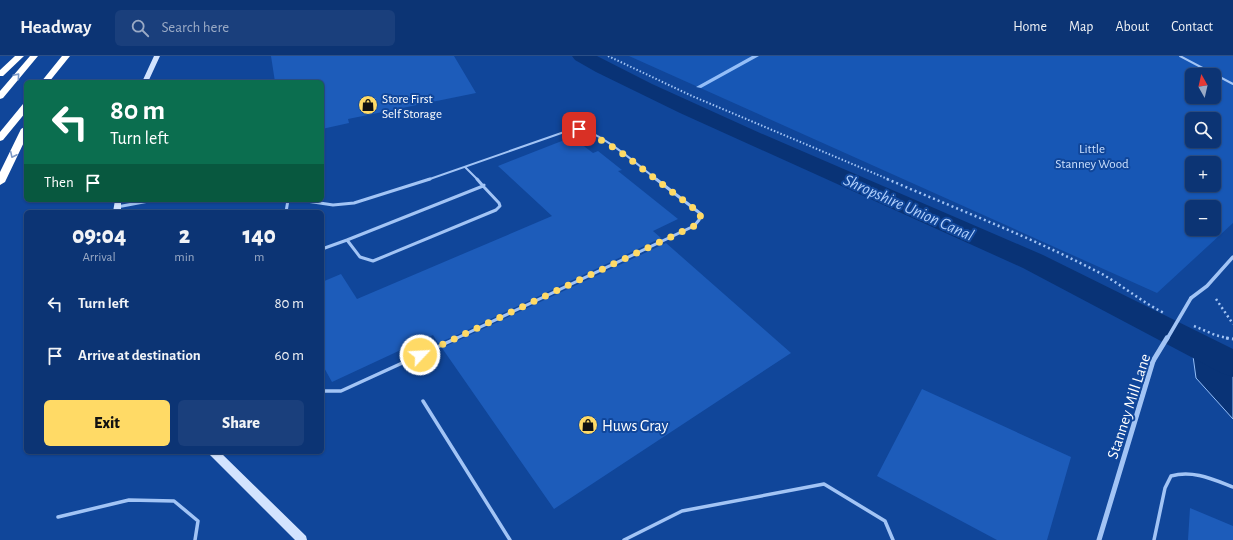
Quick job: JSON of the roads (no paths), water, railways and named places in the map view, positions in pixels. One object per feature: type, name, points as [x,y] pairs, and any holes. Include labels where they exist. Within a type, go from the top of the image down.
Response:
[{"type":"highway","points":[[0,74],[20,56]]},
{"type":"highway","points":[[0,96],[34,56]]},
{"type":"highway","points":[[47,80],[66,56]]},
{"type":"highway","points":[[51,80],[60,64]]},
{"type":"highway","points":[[0,138],[24,108]]},
{"type":"highway","points":[[0,182],[24,133]]},
{"type":"street","points":[[146,80],[157,56]]},
{"type":"street","name":"Stanney Mill Lane","points":[[1099,540],[1153,361],[1191,298],[1207,286],[1233,257]]},
{"type":"street","points":[[215,454],[302,540]]},
{"type":"lane","points":[[1180,56],[1233,84]]},
{"type":"lane","points":[[313,202],[333,205],[354,203],[465,167],[570,130],[579,129],[586,131],[618,150],[701,214],[699,220],[694,226],[370,379],[341,391],[324,391]]},
{"type":"lane","points":[[347,240],[360,258],[366,261],[373,261],[496,210],[500,206],[499,203],[484,185],[465,167]]},
{"type":"lane","points":[[324,248],[484,185]]},
{"type":"lane","points":[[117,206],[142,202]]},
{"type":"lane","points":[[423,401],[510,540]]},
{"type":"lane","points":[[1154,540],[1165,488],[1171,476],[1181,472],[1196,473],[1233,487]]},
{"type":"lane","points":[[624,540],[682,511],[824,484],[885,521],[893,540]]},
{"type":"lane","points":[[58,517],[129,500],[174,501],[198,521],[195,540]]},
{"type":"waterway","name":"Shropshire Union Canal","points":[[582,56],[645,89],[688,109],[1004,248],[1090,290],[1233,364]]},
{"type":"waterway","points":[[699,87],[756,56]]},
{"type":"place","name":"Store First Self Storage","points":[[368,105]]},
{"type":"place","name":"Huws Gray","points":[[588,425]]},
{"type":"park label","name":"Little Stanney Wood","points":[[1092,156]]}]
